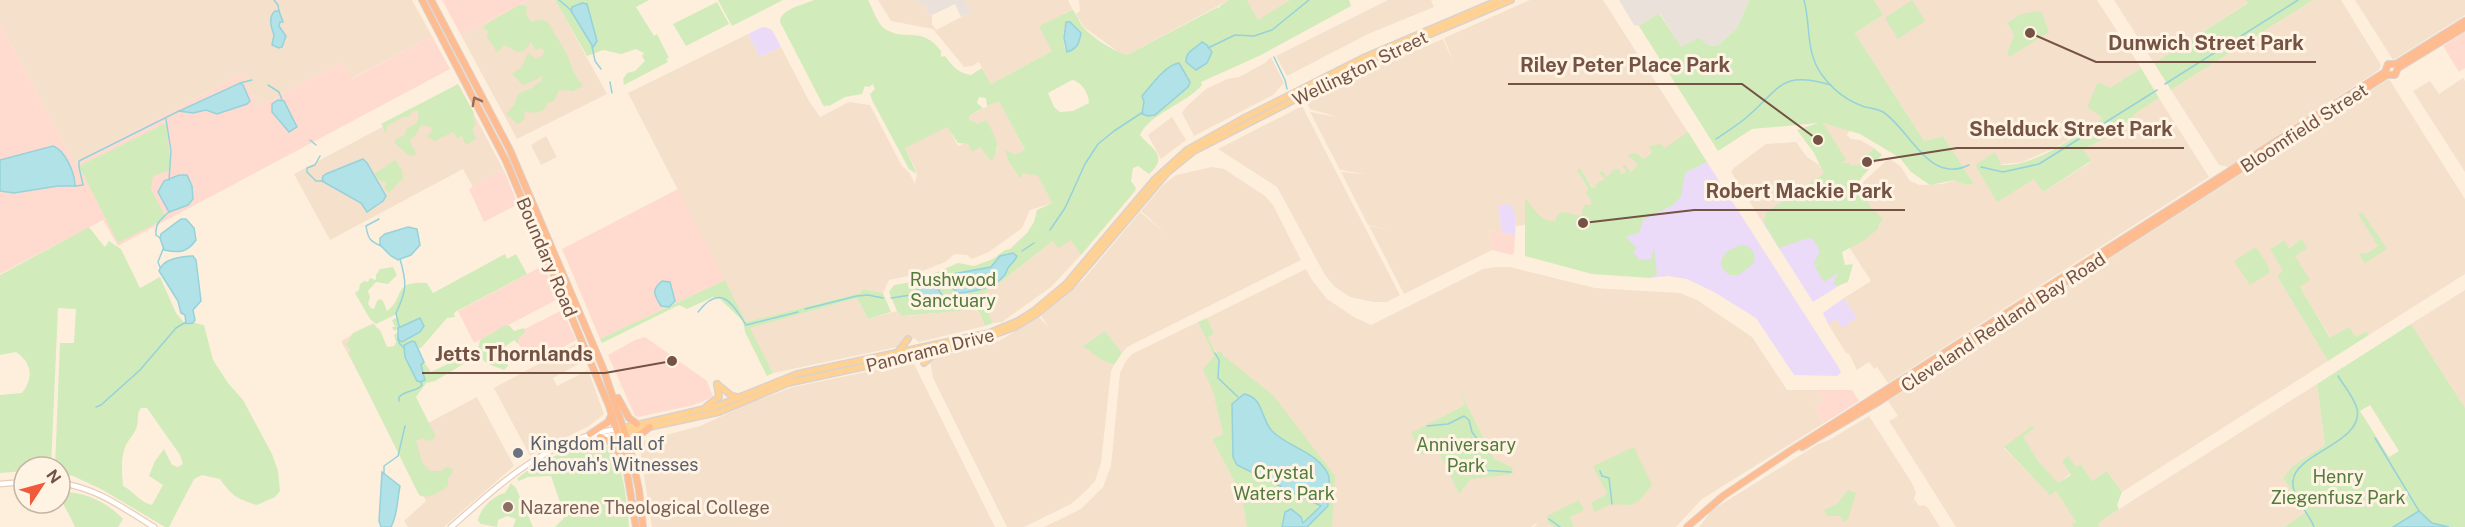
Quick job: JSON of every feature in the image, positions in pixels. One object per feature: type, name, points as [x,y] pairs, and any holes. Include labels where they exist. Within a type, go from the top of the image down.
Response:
[{"type":"highway","name":"Boundary Road","points":[[422,0],[504,157],[612,414],[627,468],[636,527]]},
{"type":"highway","name":"Boundary Road","points":[[431,0],[510,150],[603,368],[630,448],[644,527]]},
{"type":"highway","name":"Bloomfield Street","points":[[2220,180],[2386,73],[2395,75],[2397,66],[2465,21]]},
{"type":"highway","name":"Bloomfield Street","points":[[2386,73],[2388,63],[2397,66],[2465,27]]},
{"type":"highway","name":"Cleveland Redland Bay Road","points":[[1687,527],[1728,492],[1780,458],[2220,180]]},
{"type":"highway","points":[[581,339],[588,335]]},
{"type":"highway","points":[[603,368],[629,418],[637,424]]},
{"type":"highway","points":[[590,434],[608,422],[612,414]]},
{"type":"highway","points":[[630,448],[634,439],[650,427]]},
{"type":"highway","points":[[600,437],[613,444],[627,468]]},
{"type":"main road","name":"Wellington Street","points":[[1211,139],[1385,48],[1499,0]]},
{"type":"main road","name":"Wellington Street","points":[[1211,139],[1388,52],[1511,0]]},
{"type":"main road","name":"Panorama Drive","points":[[617,432],[719,412],[788,383],[969,344],[1002,334],[1046,307],[1070,287],[1167,173],[1211,139]]},
{"type":"main road","name":"Panorama Drive","points":[[625,430],[637,424],[701,410],[798,374],[989,333],[1018,321],[1066,284],[1166,167],[1211,139]]},
{"type":"main road","points":[[895,354],[908,339]]},
{"type":"main road","points":[[924,363],[940,350]]},
{"type":"main road","points":[[701,410],[719,397],[717,384],[737,398]]},
{"type":"main road","points":[[451,527],[515,471],[562,445],[590,434],[617,432]]},
{"type":"main road","points":[[562,445],[617,432]]},
{"type":"main road","points":[[72,485],[90,489],[103,495],[154,527]]},
{"type":"shaded area","points":[[0,0],[412,0],[432,36],[351,79],[342,62],[259,107],[241,74],[74,163],[0,24]]},
{"type":"shaded area","points":[[442,0],[528,0],[461,35]]},
{"type":"shaded area","points":[[528,0],[555,0],[607,94],[517,139],[461,35]]},
{"type":"shaded area","points":[[878,0],[921,2],[926,6],[928,14],[932,15],[932,24],[936,30],[971,12],[965,0],[1068,0],[1073,10],[1064,13],[1052,51],[991,84],[979,62],[964,67],[933,29],[891,21]]},
{"type":"shaded area","points":[[915,0],[965,0],[971,12],[961,17],[955,4],[932,15],[928,14],[926,6]]},
{"type":"shaded area","points":[[1079,0],[1229,0],[1127,55],[1120,53],[1084,27],[1076,14],[1080,11]]},
{"type":"shaded area","points":[[1247,0],[1290,0],[1258,21]]},
{"type":"shaded area","points":[[1388,0],[1431,0],[1434,7],[1368,34],[1287,76],[1276,56]]},
{"type":"shaded area","points":[[1530,0],[1603,0],[1689,134],[1596,194],[1580,168],[1577,170],[1602,215],[1516,226],[1516,218],[1498,206],[1502,233],[1489,231],[1492,250],[1404,294],[1369,226],[1392,230],[1368,225],[1341,172],[1365,174],[1340,170],[1310,112],[1337,117],[1310,109],[1307,103],[1387,62],[1443,39],[1455,66],[1444,38]]},
{"type":"shaded area","points":[[1619,0],[1749,0],[1738,27],[1719,45],[1681,48],[1660,13],[1639,26],[1634,25]]},
{"type":"shaded area","points":[[1874,0],[2097,0],[2141,68],[2110,88],[2103,118],[2057,147],[2022,162],[1976,167],[1997,201],[2034,178],[2043,192],[2091,162],[2082,149],[2123,127],[2136,113],[2159,98],[2209,177],[1888,383],[1877,367],[1874,369],[1869,362],[1857,370],[1828,324],[1836,318],[1857,318],[1844,298],[1871,281],[1849,247],[1834,257],[1764,214],[1768,220],[1763,223],[1731,172],[1766,144],[1796,142],[1807,157],[1818,164],[1825,174],[1822,123],[1850,130],[1847,135],[1851,139],[1860,140],[1874,148],[1852,170],[1861,184],[1889,158],[1901,167],[1910,181],[1920,185],[1942,184],[1956,180],[1965,185],[1974,184],[1943,136],[1924,141],[1855,33],[1883,15]],"holes":[[[2007,24],[2048,32],[2007,53],[2014,35]]]},
{"type":"shaded area","points":[[2114,0],[2252,0],[2154,63]]},
{"type":"shaded area","points":[[2313,0],[2341,0],[2381,65],[2379,70],[2229,167],[2219,165],[2171,90]]},
{"type":"shaded area","points":[[2355,0],[2465,0],[2465,15],[2393,60]]},
{"type":"shaded area","points":[[0,24],[74,163],[241,74],[259,107],[342,62],[352,79],[432,36],[450,69],[118,246],[103,220],[0,274]]},
{"type":"shaded area","points":[[765,27],[772,30],[781,47],[760,57],[748,34]]},
{"type":"shaded area","points":[[2465,32],[2465,68],[2459,72],[2443,46]]},
{"type":"shaded area","points":[[748,34],[760,57],[781,47],[809,101],[820,117],[849,102],[870,105],[902,166],[909,172],[915,184],[917,172],[905,148],[947,126],[958,146],[967,142],[980,147],[991,160],[998,148],[974,127],[969,116],[999,100],[1052,203],[1030,210],[1022,228],[989,252],[972,259],[967,255],[955,254],[945,262],[913,275],[889,280],[883,293],[863,289],[860,293],[746,322],[628,93]]},
{"type":"shaded area","points":[[1271,57],[1284,83],[1273,95],[1194,136],[1182,113],[1186,107],[1206,89],[1227,79],[1239,77],[1265,63]]},
{"type":"shaded area","points":[[2463,78],[2465,81],[2465,172],[2413,91],[2430,81],[2439,94]]},
{"type":"shaded area","points":[[2389,79],[2465,199],[2465,274],[2369,335],[2366,331],[2356,337],[2349,327],[2331,339],[2300,287],[2295,255],[2301,240],[2288,248],[2283,240],[2270,249],[2284,271],[2277,276],[2328,361],[2122,492],[2107,471],[2092,481],[2081,464],[2058,484],[2022,437],[2032,427],[2004,448],[2050,494],[2056,491],[2076,522],[2073,524],[2074,527],[1956,527],[1889,421],[1898,416],[1888,401]]},
{"type":"shaded area","points":[[459,86],[505,173],[502,174],[500,170],[473,187],[463,169],[330,240],[294,174]]},
{"type":"shaded area","points":[[1302,106],[1400,295],[1387,302],[1373,302],[1350,297],[1334,286],[1325,275],[1277,187],[1218,149]]},
{"type":"shaded area","points":[[1172,117],[1186,140],[1161,159],[1148,135]]},
{"type":"shaded area","points":[[546,136],[557,157],[541,165],[531,145]]},
{"type":"shaded area","points":[[1707,162],[1839,368],[1841,373],[1837,376],[1794,375],[1756,318],[1714,292],[1687,279],[1668,276],[1650,278],[1623,237],[1643,220],[1685,173]]},
{"type":"shaded area","points":[[1212,167],[1224,169],[1265,196],[1273,205],[1301,260],[1127,347],[1122,353],[1105,331],[1084,345],[1102,360],[1114,365],[1111,371],[1101,463],[1095,481],[1071,504],[1024,527],[1007,527],[933,378],[930,361],[939,356],[999,341],[1039,317],[1049,328],[1041,316],[1083,280],[1140,212],[1168,235],[1141,211],[1164,184],[1176,175]]},
{"type":"shaded area","points":[[500,170],[502,174],[505,173],[518,204],[484,222],[469,189]]},
{"type":"shaded area","points":[[678,189],[725,280],[600,339],[562,249]]},
{"type":"shaded area","points":[[1793,194],[1848,280],[1813,302],[1763,223],[1768,219],[1764,213]]},
{"type":"shaded area","points":[[1509,204],[1516,218],[1515,235],[1502,233],[1498,206]]},
{"type":"shaded area","points":[[1489,231],[1515,235],[1514,253],[1512,255],[1492,250]]},
{"type":"shaded area","points":[[1071,239],[1081,255],[1051,287],[1002,322],[993,323],[979,295],[995,286],[1053,241]]},
{"type":"shaded area","points":[[544,265],[558,299],[474,343],[458,311]]},
{"type":"shaded area","points":[[1510,267],[1595,288],[1680,293],[1697,300],[1752,337],[1787,390],[1818,390],[1824,401],[1814,407],[1824,423],[1702,499],[1676,527],[1574,527],[1570,517],[1548,523],[1555,527],[1534,527],[1538,522],[1531,527],[1332,527],[1221,351],[1217,353],[1211,345],[1208,338],[1214,333],[1207,318],[1306,269],[1327,299],[1371,325],[1483,269]],"holes":[[[1458,387],[1494,459],[1512,467],[1471,479],[1459,494],[1427,425],[1465,405]]]},
{"type":"shaded area","points":[[2465,290],[2465,408],[2411,324]]},
{"type":"shaded area","points":[[857,298],[868,319],[897,311],[906,316],[960,311],[969,305],[980,314],[985,326],[919,342],[914,338],[897,347],[773,373],[749,328]]},
{"type":"shaded area","points":[[1844,298],[1857,318],[1842,328],[1836,319],[1828,324],[1823,313]]},
{"type":"shaded area","points":[[562,310],[576,340],[536,363],[529,350],[524,353],[513,335]]},
{"type":"shaded area","points":[[1198,322],[1214,356],[1204,369],[1216,396],[1214,397],[1223,434],[1212,439],[1241,494],[1247,527],[1044,527],[1081,509],[1103,487],[1111,466],[1120,373],[1126,361],[1132,354]]},
{"type":"shaded area","points":[[374,323],[428,423],[477,397],[514,466],[444,527],[408,527],[404,521],[426,501],[341,341]]},
{"type":"shaded area","points":[[645,337],[707,381],[713,397],[694,405],[635,416],[608,355]]},
{"type":"shaded area","points":[[577,343],[584,361],[553,378],[557,386],[588,370],[604,414],[589,426],[530,456],[494,388]]},
{"type":"shaded area","points":[[914,364],[995,527],[652,527],[639,442],[700,426],[793,387]]},
{"type":"shaded area","points":[[2317,384],[2325,445],[2293,467],[2283,478],[2306,512],[2284,527],[2100,527],[2097,523]]},
{"type":"shaded area","points":[[1818,390],[1852,390],[1859,401],[1824,423],[1814,407],[1824,401]]},
{"type":"shaded area","points":[[1869,416],[1912,483],[1916,493],[1914,499],[1919,506],[1924,505],[1928,508],[1940,527],[1699,527],[1712,510],[1818,444]]},
{"type":"green space","points":[[555,0],[649,0],[636,7],[654,36],[657,34],[669,58],[666,59],[668,62],[624,85],[623,79],[627,73],[635,71],[645,61],[642,56],[644,53],[636,49],[621,54],[603,50],[587,56]]},
{"type":"green space","points":[[718,0],[783,0],[732,26]]},
{"type":"green space","name":"Rushwood Sanctuary","points":[[814,0],[868,0],[877,20],[885,29],[892,33],[927,38],[941,51],[941,57],[945,56],[959,71],[971,75],[982,68],[991,84],[1052,51],[1039,26],[1073,10],[1083,27],[1092,35],[1127,55],[1218,7],[1219,9],[1229,0],[1247,0],[1258,20],[1290,0],[1349,0],[1351,6],[1259,56],[1201,82],[1202,85],[1195,91],[1151,121],[1140,135],[1158,157],[1155,167],[1149,174],[1138,166],[1133,168],[1131,181],[1136,188],[1135,191],[1081,255],[1071,240],[1058,248],[1053,241],[980,295],[993,323],[985,326],[980,314],[972,305],[960,311],[902,316],[897,311],[889,292],[894,285],[917,281],[958,263],[974,266],[993,259],[1010,249],[1027,233],[1034,222],[1037,210],[1052,203],[1038,176],[1023,173],[1020,178],[1008,160],[1006,150],[1015,155],[1025,150],[999,101],[987,106],[986,98],[979,97],[977,103],[983,108],[969,116],[970,120],[978,124],[986,120],[992,131],[997,145],[995,156],[991,161],[980,147],[972,152],[968,144],[958,143],[947,127],[905,148],[917,174],[909,169],[872,100],[870,94],[875,89],[873,84],[869,87],[865,86],[862,94],[845,97],[826,107],[823,105],[780,22],[788,11]],"holes":[[[1066,22],[1070,22],[1081,33],[1077,45],[1067,52],[1064,45]],[[1072,80],[1084,89],[1089,103],[1073,111],[1060,112],[1054,107],[1048,93]]]},
{"type":"green space","points":[[1749,0],[1874,0],[1883,15],[1855,33],[1924,141],[1943,136],[1974,184],[1965,185],[1955,180],[1930,185],[1911,172],[1900,158],[1860,134],[1823,123],[1846,160],[1842,163],[1857,165],[1874,148],[1882,155],[1859,183],[1852,185],[1849,189],[1852,192],[1859,192],[1860,196],[1867,199],[1871,208],[1883,219],[1878,229],[1863,241],[1842,252],[1845,265],[1853,264],[1848,282],[1837,286],[1833,284],[1838,273],[1824,282],[1815,267],[1820,264],[1813,265],[1820,251],[1812,238],[1779,248],[1764,223],[1766,212],[1824,174],[1814,153],[1797,130],[1818,123],[1752,129],[1718,151],[1639,26],[1659,13],[1681,47],[1699,38],[1709,46],[1719,45],[1738,27]]},
{"type":"green space","points":[[1912,0],[1925,21],[1898,39],[1885,18]]},
{"type":"green space","points":[[2246,0],[2313,0],[2171,90],[2154,63],[2248,3]]},
{"type":"green space","points":[[717,2],[729,24],[686,46],[673,24]]},
{"type":"green space","points":[[519,5],[527,6],[526,13],[531,22],[542,19],[549,24],[583,86],[573,91],[559,90],[554,101],[547,103],[546,108],[537,113],[527,112],[525,109],[524,120],[518,124],[506,114],[514,105],[518,94],[534,87],[535,84],[541,82],[543,77],[540,76],[523,85],[512,74],[521,68],[528,53],[536,59],[543,55],[544,50],[540,48],[536,51],[531,42],[524,51],[517,52],[505,45],[497,52],[487,37],[488,31],[483,28]]},
{"type":"green space","points":[[2041,11],[2049,32],[2009,57],[2007,53],[2014,35],[2007,23],[2021,14]]},
{"type":"green space","points":[[2141,68],[2159,98],[2136,113],[2123,127],[2083,149],[2091,161],[2043,192],[2034,179],[1997,202],[1976,167],[1977,164],[1995,152],[2001,165],[2028,161],[2055,149],[2103,118],[2087,107],[2098,82],[2110,88]]},
{"type":"green space","points":[[458,84],[474,113],[476,124],[472,130],[476,139],[466,145],[461,135],[458,139],[453,132],[435,141],[427,136],[432,131],[431,127],[421,125],[410,143],[416,153],[414,156],[407,154],[395,143],[395,139],[405,135],[406,129],[417,123],[419,111],[413,111],[408,117],[403,117],[387,126],[384,132],[381,124]]},
{"type":"green space","points":[[166,123],[171,170],[153,176],[151,189],[166,218],[118,243],[79,166]]},
{"type":"green space","points":[[1688,132],[1707,162],[1685,173],[1681,196],[1673,205],[1643,220],[1639,233],[1627,236],[1627,239],[1637,248],[1633,251],[1639,260],[1651,259],[1654,247],[1657,274],[1650,278],[1592,274],[1525,256],[1525,199],[1541,217],[1550,221],[1555,221],[1558,214],[1564,212],[1581,216],[1584,205],[1591,205],[1591,199],[1586,194],[1588,189],[1577,170],[1580,168],[1592,188],[1595,188],[1597,183],[1605,179],[1599,172],[1602,171],[1607,177],[1614,169],[1619,169],[1621,174],[1625,173],[1626,169],[1622,166],[1625,165],[1631,172],[1638,165],[1628,155],[1636,153],[1643,159],[1651,154],[1652,150],[1648,147],[1660,144],[1665,148]]},
{"type":"green space","points":[[395,160],[402,170],[403,178],[389,193],[385,189],[386,183],[374,174]]},
{"type":"green space","points":[[2362,212],[2387,249],[2365,263],[2359,254],[2368,253],[2378,246],[2358,214]]},
{"type":"green space","points":[[89,227],[105,247],[109,241],[121,249],[140,288],[160,277],[176,313],[186,325],[195,323],[204,325],[213,360],[243,400],[272,454],[278,471],[280,491],[275,497],[257,505],[236,496],[220,479],[202,475],[194,479],[169,527],[165,527],[101,489],[72,476],[72,455],[55,455],[60,343],[74,343],[76,309],[58,308],[52,455],[12,455],[12,472],[0,473],[0,395],[22,393],[28,382],[30,371],[25,361],[16,352],[0,355],[0,275]],"holes":[[[141,408],[147,408],[180,455],[183,464],[178,467],[172,465],[164,449],[155,461],[149,476],[163,485],[152,505],[123,486],[122,459],[127,443],[138,423]]]},
{"type":"green space","points":[[2302,239],[2307,248],[2295,256],[2310,280],[2300,287],[2330,338],[2349,327],[2356,337],[2366,331],[2369,335],[2328,361],[2277,276],[2283,271],[2270,249],[2284,240],[2289,248]]},
{"type":"green space","points":[[1740,245],[1752,250],[1754,263],[1739,275],[1729,275],[1722,268],[1723,256]]},
{"type":"green space","points":[[2256,247],[2269,267],[2269,273],[2250,285],[2234,261]]},
{"type":"green space","points":[[505,254],[507,259],[516,254],[527,274],[454,313],[455,317],[447,318],[421,348],[418,348],[415,342],[408,343],[405,357],[417,381],[423,382],[425,380],[421,365],[424,362],[431,372],[478,349],[480,340],[506,325],[514,331],[524,328],[525,332],[518,339],[518,344],[514,340],[502,349],[508,366],[504,370],[479,358],[465,363],[435,381],[426,383],[416,397],[436,437],[429,441],[421,438],[416,441],[422,462],[430,471],[441,471],[446,467],[452,468],[453,471],[448,479],[448,486],[434,495],[426,497],[419,495],[349,354],[350,349],[346,345],[353,333],[372,324],[380,330],[387,347],[394,346],[396,342],[394,335],[397,333],[397,336],[398,328],[395,331],[391,327],[395,327],[392,320],[398,317],[397,314],[376,324],[370,319],[355,293],[364,281],[368,282],[370,278],[376,280],[380,269],[393,267],[397,275],[388,284],[376,282],[368,291],[370,297],[368,304],[371,308],[374,309],[380,299],[387,311],[393,306],[404,287],[408,285],[427,283],[433,293]]},
{"type":"green space","points":[[725,280],[746,322],[860,293],[863,289],[883,293],[891,312],[868,319],[857,298],[750,328],[773,373],[767,376],[745,332],[743,321],[720,299],[713,297],[687,309],[679,305],[602,343],[600,339]]},
{"type":"green space","name":"Crystal Waters Park","points":[[1207,318],[1214,333],[1208,338],[1216,353],[1221,351],[1224,356],[1273,395],[1335,476],[1332,527],[1247,527],[1241,494],[1212,439],[1223,434],[1215,396],[1203,369],[1214,356],[1198,322]]},
{"type":"green space","name":"Henry Ziegenfusz Park","points":[[2411,324],[2465,408],[2465,527],[2284,527],[2306,512],[2283,478],[2292,467],[2325,445],[2317,384]],"holes":[[[2370,405],[2399,451],[2389,457],[2360,411]]]},
{"type":"green space","points":[[1105,331],[1122,353],[1114,365],[1102,360],[1083,346]]},
{"type":"green space","name":"Anniversary Park","points":[[1458,387],[1494,459],[1512,467],[1513,474],[1471,479],[1459,494],[1437,448],[1422,455],[1411,433],[1465,405]]},
{"type":"green space","points":[[2032,426],[2034,428],[2023,437],[2039,462],[2058,483],[2071,475],[2062,461],[2068,456],[2076,467],[2081,464],[2092,481],[2107,471],[2122,492],[2117,505],[2119,509],[2098,523],[2100,527],[2074,527],[2072,524],[2076,522],[2056,491],[2050,495],[2004,447]]},
{"type":"green space","points":[[602,442],[609,448],[620,468],[629,527],[555,527],[564,518],[564,514],[551,476],[528,477],[519,481],[517,479],[547,459]]},
{"type":"green space","points":[[1634,447],[1652,485],[1639,501],[1630,505],[1611,504],[1595,512],[1591,503],[1607,494],[1593,466]]},
{"type":"green space","name":"Nazarene Theological College","points":[[511,483],[516,488],[533,527],[513,527],[516,519],[507,516],[498,520],[497,527],[481,524],[478,521],[484,507],[505,493]]},
{"type":"green space","points":[[1848,490],[1856,493],[1848,519],[1844,522],[1840,516],[1827,516],[1824,510],[1837,504]]},
{"type":"green space","points":[[72,492],[110,507],[123,519],[118,527],[75,527],[69,515],[72,515]]},
{"type":"green space","points":[[1579,500],[1584,510],[1570,517],[1574,527],[1555,527],[1548,523],[1547,516]]},
{"type":"water","points":[[582,3],[587,4],[597,41],[593,47],[571,11],[572,7]]},
{"type":"water","points":[[275,11],[279,11],[283,22],[280,22],[279,26],[286,36],[282,47],[279,48],[272,45],[274,35],[271,19]]},
{"type":"water","points":[[1066,22],[1070,22],[1081,33],[1077,46],[1067,52],[1064,38]]},
{"type":"water","points":[[1202,42],[1212,52],[1207,63],[1196,70],[1186,62],[1186,58]]},
{"type":"water","points":[[1179,63],[1190,82],[1188,87],[1155,115],[1142,114],[1144,102],[1142,96],[1164,72]]},
{"type":"water","points":[[240,83],[250,101],[247,104],[217,114],[206,110],[193,113],[179,111]]},
{"type":"water","points":[[278,100],[284,101],[297,127],[289,132],[272,112],[272,104]]},
{"type":"water","points":[[53,146],[62,152],[73,175],[75,186],[58,186],[14,193],[0,191],[0,160]]},
{"type":"water","points":[[363,159],[386,196],[383,201],[367,212],[361,203],[322,181],[326,174]]},
{"type":"water","points":[[179,175],[187,175],[192,186],[193,199],[188,205],[169,212],[158,192],[164,181]]},
{"type":"water","points":[[181,219],[186,219],[194,228],[196,240],[182,251],[164,250],[161,234]]},
{"type":"water","points":[[408,227],[417,229],[420,245],[411,255],[398,260],[380,245],[380,238],[385,234]]},
{"type":"water","points":[[1013,253],[1017,256],[1015,260],[1004,276],[994,284],[958,293],[949,285],[953,274],[991,267],[1000,256]]},
{"type":"water","points":[[193,256],[196,260],[201,301],[193,310],[195,320],[193,323],[186,324],[185,315],[181,313],[178,301],[159,271],[168,261]]},
{"type":"water","points":[[662,281],[670,282],[675,301],[669,307],[661,306],[655,296],[656,287]]},
{"type":"water","points":[[930,285],[940,292],[943,298],[944,304],[938,308],[912,299],[910,295]]},
{"type":"water","points":[[420,318],[424,326],[420,332],[402,342],[398,340],[398,328]]},
{"type":"water","points":[[415,342],[424,362],[421,365],[425,380],[421,382],[417,381],[405,357],[404,345]]},
{"type":"water","points":[[1244,394],[1256,400],[1273,432],[1317,460],[1328,474],[1330,482],[1328,506],[1307,527],[1282,527],[1285,512],[1291,509],[1301,517],[1303,523],[1321,506],[1237,465],[1233,457],[1232,404]]},
{"type":"water","points":[[382,472],[400,486],[391,527],[381,527],[379,521]]},
{"type":"water","points":[[2419,511],[2432,523],[2449,527],[2393,527]]},
{"type":"waterway","points":[[274,0],[279,11]]},
{"type":"waterway","points":[[559,0],[572,11]]},
{"type":"waterway","points":[[1208,48],[1235,35],[1254,36],[1272,30],[1309,0]]},
{"type":"waterway","points":[[1804,0],[1813,57],[1822,75],[1831,85],[1852,102],[1883,112],[1931,161],[1942,167],[1955,169],[1969,165]]},
{"type":"waterway","points":[[2165,84],[2298,0]]},
{"type":"waterway","points":[[592,46],[595,61],[601,69]]},
{"type":"waterway","points":[[1274,57],[1287,89]]},
{"type":"waterway","points":[[240,83],[252,80]]},
{"type":"waterway","points":[[1716,139],[1743,120],[1783,84],[1801,80],[1831,85]]},
{"type":"waterway","points":[[610,82],[612,93]]},
{"type":"waterway","points":[[268,85],[279,92],[282,100]]},
{"type":"waterway","points":[[1981,167],[2003,172],[2039,164],[2157,90]]},
{"type":"waterway","points":[[75,186],[83,185],[79,161],[179,111]]},
{"type":"waterway","points":[[1050,230],[1065,208],[1085,164],[1098,144],[1143,112]]},
{"type":"waterway","points":[[166,119],[171,151],[169,180]]},
{"type":"waterway","points":[[310,140],[316,145]]},
{"type":"waterway","points":[[320,156],[315,165],[307,168],[307,172],[316,181],[324,181]]},
{"type":"waterway","points":[[160,238],[156,235],[156,227],[169,212]]},
{"type":"waterway","points":[[379,219],[366,226],[370,239],[381,246]]},
{"type":"waterway","points":[[1022,251],[1034,243]]},
{"type":"waterway","points":[[160,267],[158,262],[163,249]]},
{"type":"waterway","points":[[399,326],[396,313],[405,286],[400,259]]},
{"type":"waterway","points":[[805,309],[857,296],[868,295],[883,298]]},
{"type":"waterway","points":[[891,298],[911,295]]},
{"type":"waterway","points":[[698,312],[706,304],[719,297],[730,303],[746,325],[798,312]]},
{"type":"waterway","points":[[96,407],[140,370],[176,328],[186,322]]},
{"type":"waterway","points":[[399,339],[399,343],[404,348]]},
{"type":"waterway","points":[[1215,353],[1219,360],[1218,378],[1238,397]]},
{"type":"waterway","points":[[2314,527],[2297,498],[2293,481],[2297,471],[2305,463],[2350,431],[2356,421],[2356,405],[2338,376]]},
{"type":"waterway","points":[[399,401],[399,397],[420,387],[421,382]]},
{"type":"waterway","points":[[1427,426],[1448,424],[1464,416],[1469,420],[1472,432],[1478,440],[1476,455],[1480,470],[1511,472]]},
{"type":"waterway","points":[[384,474],[384,466],[398,456],[405,426]]},
{"type":"waterway","points":[[2375,438],[2419,511]]},
{"type":"waterway","points":[[1600,471],[1602,476],[1609,478],[1612,504]]},
{"type":"waterway","points":[[1549,519],[1560,527]]},
{"type":"place","name":"Dunwich Street Park","points":[[2030,33]]},
{"type":"place","name":"Riley Peter Place Park","points":[[1818,140]]},
{"type":"place","name":"Shelduck Street Park","points":[[1867,162]]},
{"type":"place","name":"Robert Mackie Park","points":[[1583,223]]},
{"type":"place","name":"Jetts Thornlands","points":[[672,361]]},
{"type":"place","name":"Kingdom Hall of Jehovah's Witnesses","points":[[518,453]]},
{"type":"place","name":"Nazarene Theological College","points":[[508,507]]}]
